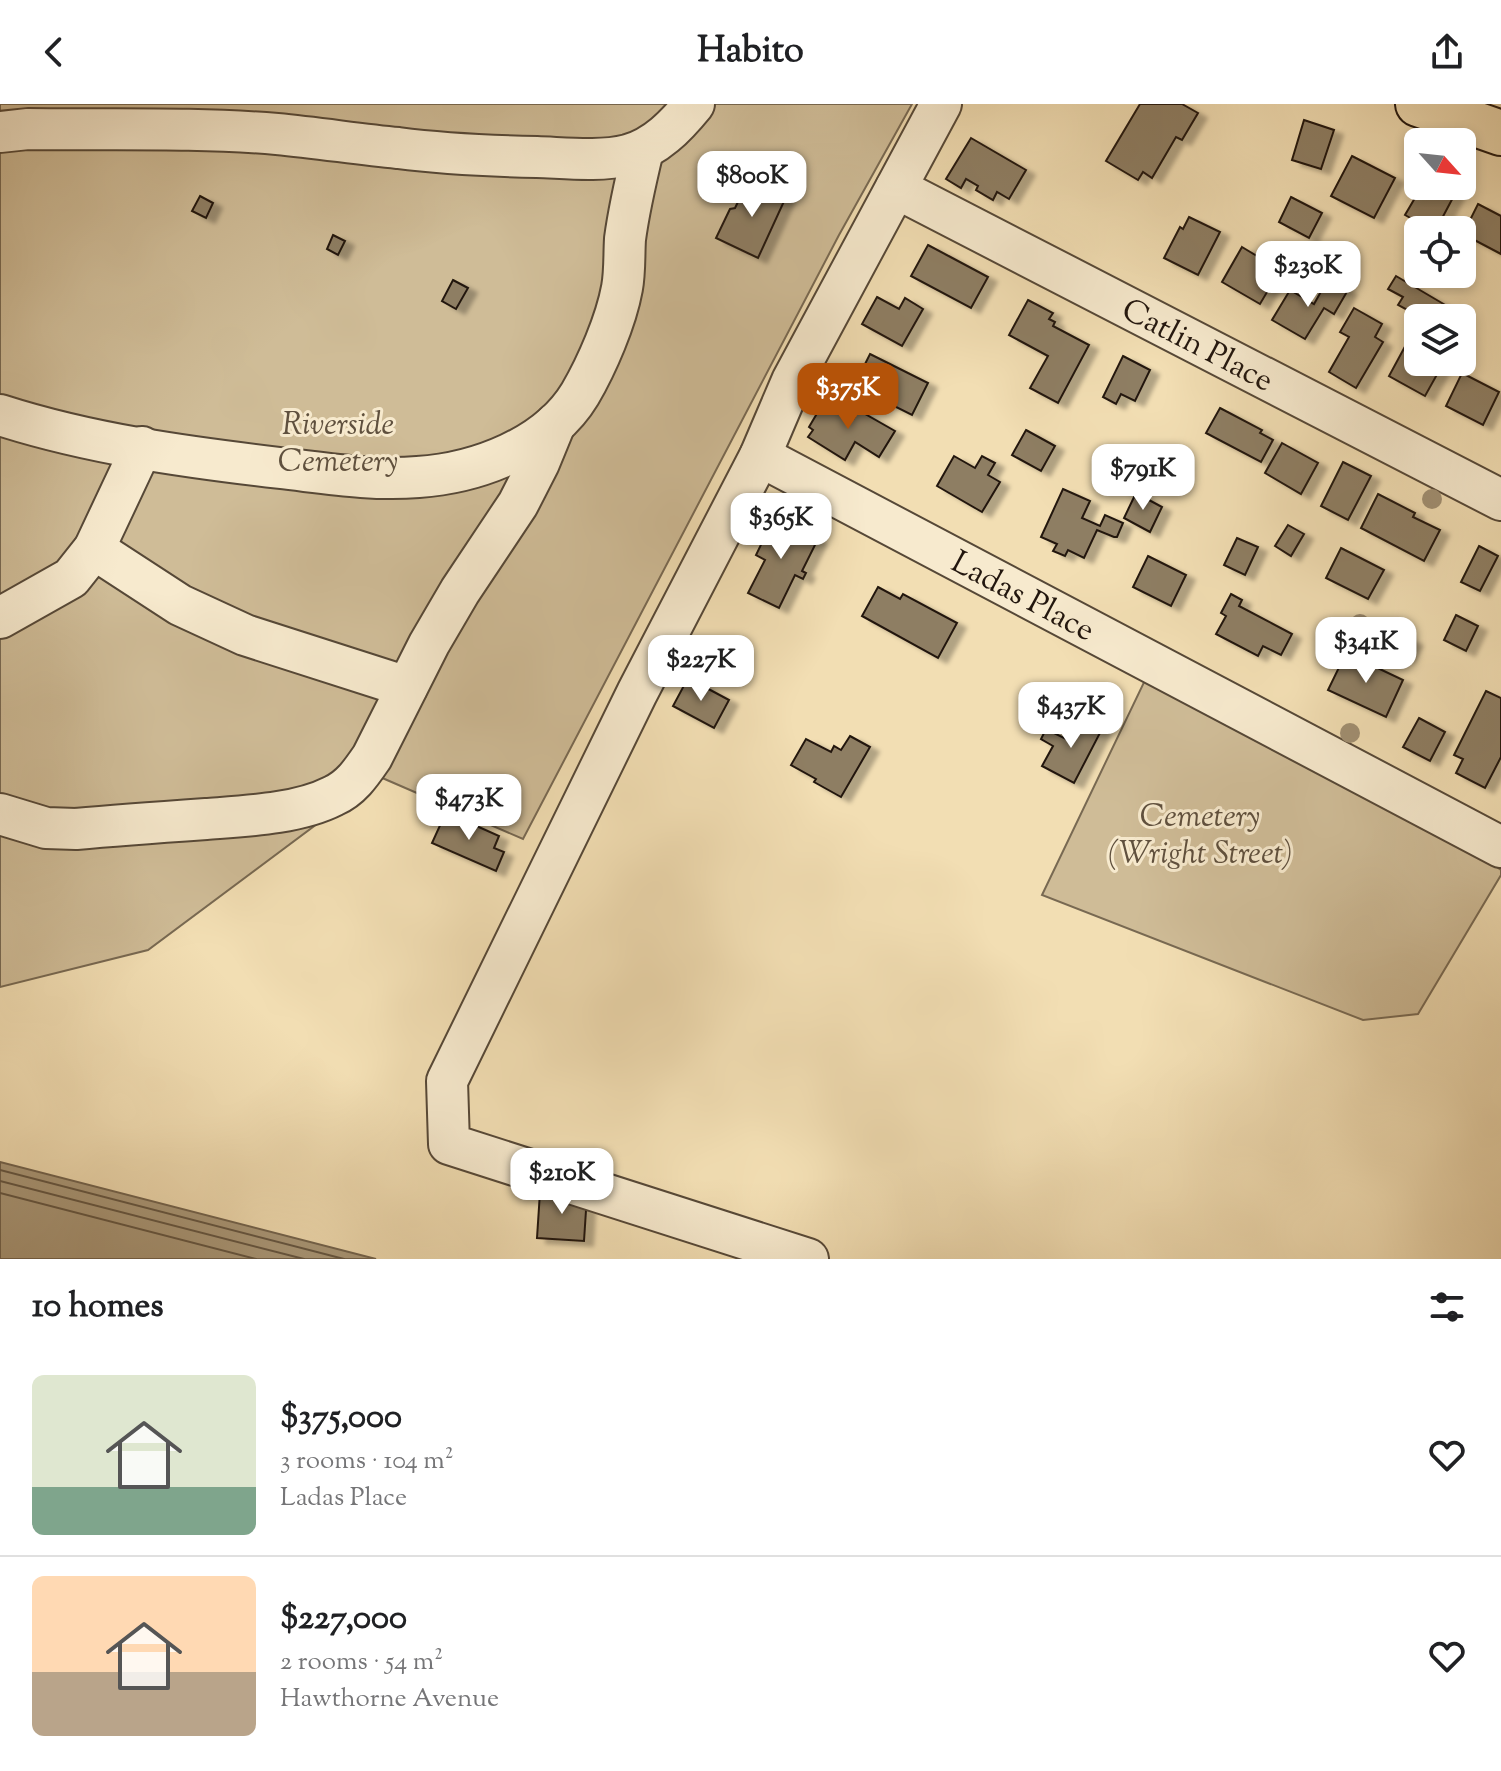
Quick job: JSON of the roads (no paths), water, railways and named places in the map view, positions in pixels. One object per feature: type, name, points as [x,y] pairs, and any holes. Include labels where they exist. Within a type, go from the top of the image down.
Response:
[{"type":"main road","points":[[1418,104],[1501,133]]},
{"type":"street","points":[[0,132],[28,129],[277,134],[417,150],[606,157],[625,156],[643,150],[659,140],[694,104]]},
{"type":"street","points":[[805,1258],[449,1144],[447,1081],[637,693],[760,456],[792,381],[941,104]]},
{"type":"street","points":[[0,415],[142,447],[371,477],[418,477],[458,471],[497,459],[528,444],[555,424],[578,397],[597,361],[623,287],[625,240],[643,150]]},
{"type":"street","name":"Catlin Place","points":[[896,188],[1501,500]]},
{"type":"street","points":[[5,828],[76,829],[264,814],[312,805],[348,788],[372,757],[429,644],[460,591],[518,504],[555,424]]},
{"type":"street","points":[[0,618],[71,578],[94,549],[142,447]]},
{"type":"street","name":"Ladas Place","points":[[760,456],[1501,847]]},
{"type":"street","points":[[94,549],[180,605],[245,635],[407,687]]},
{"type":"water","points":[[0,1162],[376,1259],[0,1259]]},
{"type":"park label","name":"Riverside Cemetery","points":[[338,442]]},
{"type":"park label","name":"Cemetery (Wright Street)","points":[[1200,834]]}]
